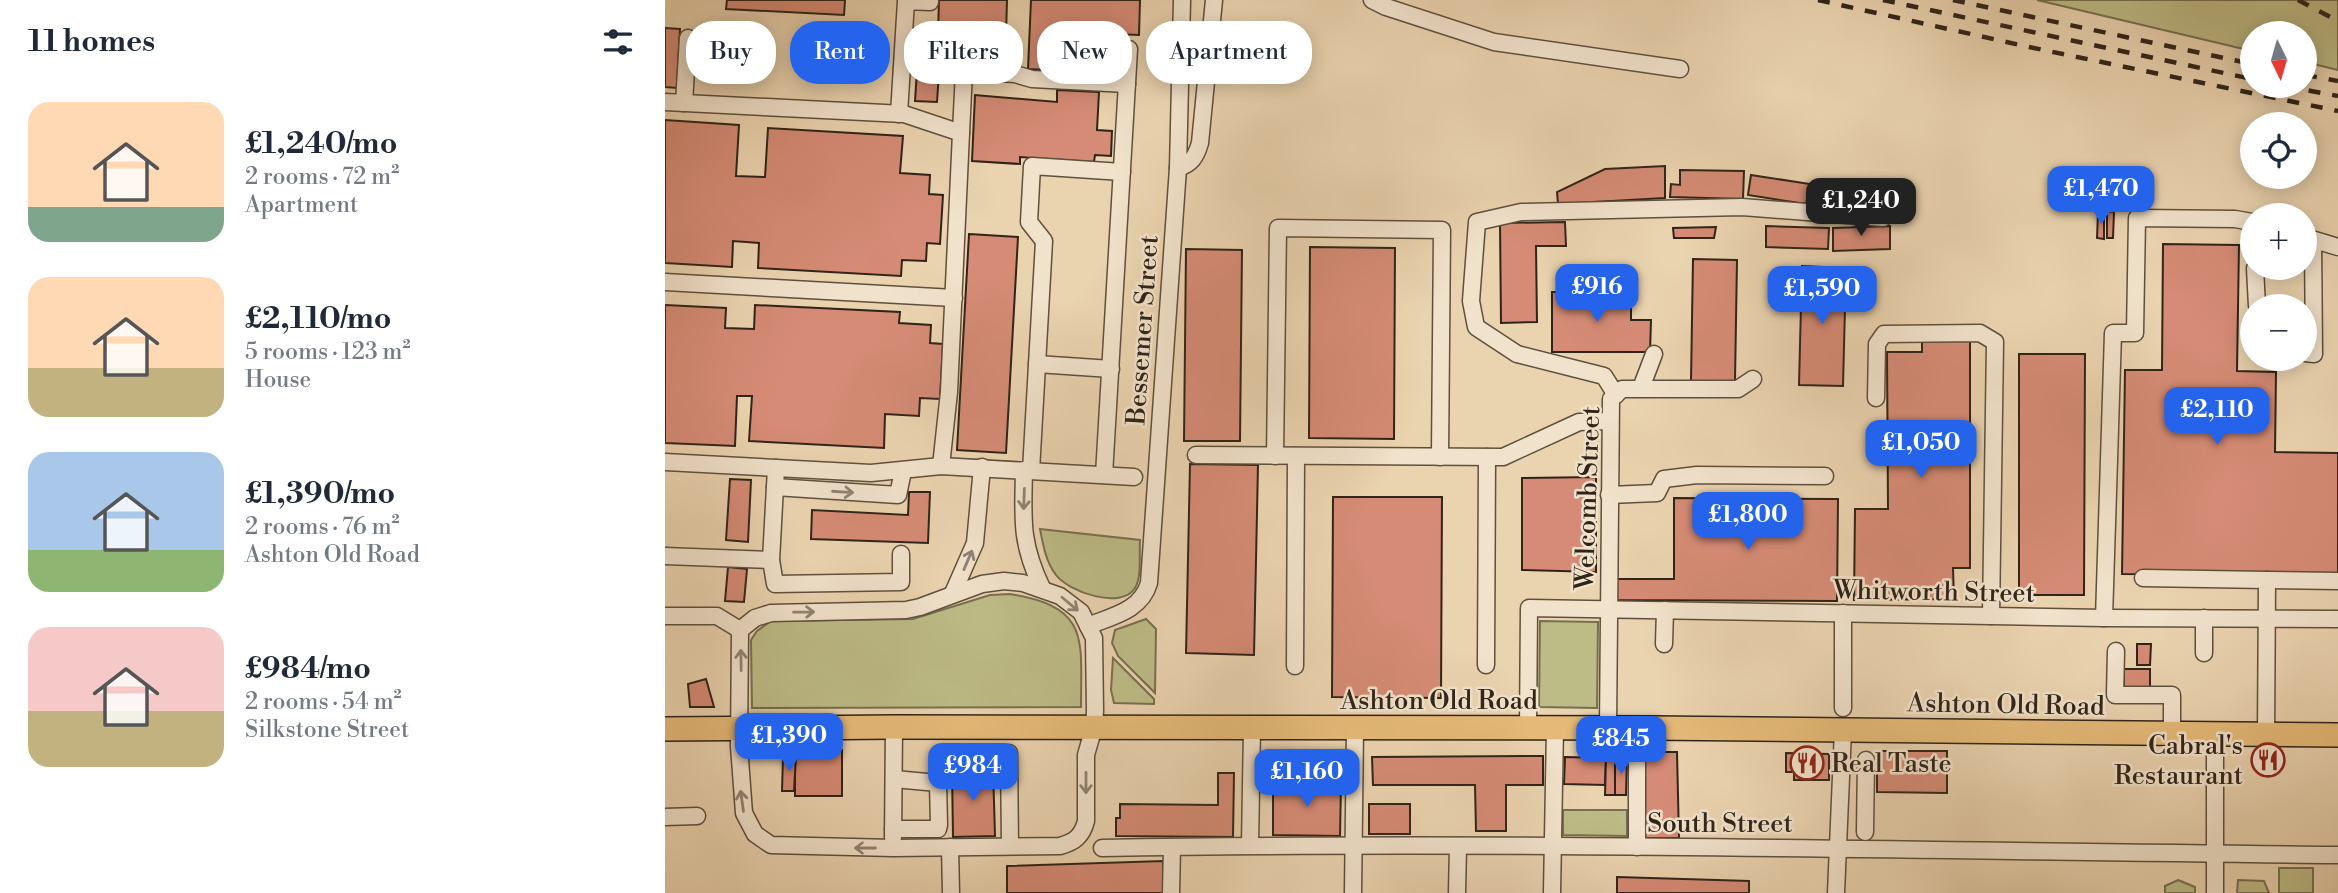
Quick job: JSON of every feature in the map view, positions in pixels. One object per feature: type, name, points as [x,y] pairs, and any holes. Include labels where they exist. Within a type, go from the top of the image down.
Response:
[{"type":"highway","name":"Ashton Old Road","points":[[665,729],[1637,728],[1843,719],[2172,735],[2338,735]]},
{"type":"street","name":"Bessemer Street","points":[[1088,626],[1141,601],[1149,583],[1178,168],[1182,0]]},
{"type":"street","points":[[1178,168],[1188,165],[1197,154],[1200,143],[1214,0]]},
{"type":"street","points":[[1372,0],[1386,7],[1495,42],[1680,69]]},
{"type":"street","points":[[899,114],[907,1],[930,2]]},
{"type":"street","points":[[684,103],[686,70]]},
{"type":"street","points":[[941,466],[949,392],[964,71],[1016,74],[1037,79]]},
{"type":"street","points":[[1104,475],[1127,84]]},
{"type":"street","points":[[665,102],[899,114],[961,133]]},
{"type":"street","points":[[1042,588],[1030,563],[1023,527],[1044,241],[1029,222],[1033,166],[1122,172]]},
{"type":"street","points":[[1616,395],[1604,376],[1517,354],[1476,327],[1471,301],[1477,222],[1521,212],[1742,206],[1883,218]]},
{"type":"street","points":[[2104,618],[2113,333],[2135,333],[2137,218],[2240,220]]},
{"type":"street","points":[[1275,456],[1278,228],[1442,230],[1440,457]]},
{"type":"street","points":[[2317,241],[2338,247]]},
{"type":"street","points":[[665,282],[954,298]]},
{"type":"street","points":[[1876,398],[1877,344],[1884,334],[1980,333],[1995,342],[1991,616]]},
{"type":"street","points":[[1641,388],[1654,354]]},
{"type":"street","points":[[1037,364],[1111,369]]},
{"type":"street","name":"Welcomb Street","points":[[1608,728],[1611,399],[1622,388],[1738,389],[1753,379]]},
{"type":"street","points":[[1196,455],[1503,457],[1519,452],[1579,422],[1610,421]]},
{"type":"street","points":[[1295,666],[1296,456]]},
{"type":"street","points":[[1486,665],[1487,457]]},
{"type":"street","points":[[665,462],[871,473],[941,466],[982,467],[1134,477]]},
{"type":"street","points":[[953,593],[975,543],[982,467]]},
{"type":"street","points":[[776,468],[771,560],[775,584],[901,582],[901,554]]},
{"type":"street","points":[[775,487],[898,495],[903,471]]},
{"type":"street","points":[[1609,495],[1657,493],[1664,479],[1697,475],[1825,476]]},
{"type":"street","points":[[665,556],[771,560]]},
{"type":"street","points":[[2143,578],[2338,581]]},
{"type":"street","points":[[2266,735],[2267,580]]},
{"type":"street","points":[[1004,581],[1042,588],[1060,596],[1081,612],[1094,638],[1094,727],[1086,755],[1086,821],[1078,838],[1071,844],[1060,846],[893,848],[783,847],[762,840],[748,824],[740,789],[740,630],[755,618],[771,613],[906,610],[982,584],[1004,581]]},
{"type":"street","name":"Whitworth Street","points":[[1528,728],[1529,608],[2104,618],[2338,618]]},
{"type":"street","points":[[1664,644],[1665,610]]},
{"type":"street","points":[[1836,893],[1843,719],[1843,614]]},
{"type":"street","points":[[665,615],[717,616],[740,630]]},
{"type":"street","points":[[2204,618],[2204,653]]},
{"type":"street","points":[[2116,651],[2115,695],[2172,695],[2172,735]]},
{"type":"street","points":[[893,848],[894,727]]},
{"type":"street","points":[[1250,845],[1252,727]]},
{"type":"street","points":[[1353,893],[1355,727]]},
{"type":"street","points":[[1552,893],[1555,728]]},
{"type":"street","points":[[1637,728],[1637,847]]},
{"type":"street","points":[[2215,735],[2215,892]]},
{"type":"street","points":[[1009,753],[1010,846]]},
{"type":"street","points":[[1865,832],[1866,760]]},
{"type":"street","points":[[893,829],[938,829],[939,825],[938,783],[894,779]]},
{"type":"street","points":[[1840,797],[1865,798]]},
{"type":"street","points":[[665,817],[697,816]]},
{"type":"street","name":"South Street","points":[[1102,848],[1354,845],[2338,855]]},
{"type":"street","points":[[1171,893],[1172,846]]},
{"type":"street","points":[[1457,893],[1458,846]]},
{"type":"street","points":[[950,847],[951,893]]},
{"type":"shaded area","points":[[2037,0],[2338,0],[2338,70],[2317,65],[2317,21],[2240,21],[2240,48]]},
{"type":"shaded area","points":[[1040,529],[1140,540],[1139,571],[1135,588],[1119,598],[1107,598],[1072,587],[1053,570],[1045,553]]},
{"type":"shaded area","points":[[1010,594],[1055,607],[1068,617],[1080,644],[1081,707],[752,708],[751,640],[757,631],[771,621],[913,619],[990,595]]},
{"type":"shaded area","points":[[1146,619],[1156,629],[1155,693],[1118,656],[1112,643],[1115,630]]},
{"type":"shaded area","points":[[1540,621],[1598,622],[1597,708],[1539,707]]},
{"type":"shaded area","points":[[1113,658],[1154,699],[1154,704],[1114,703],[1111,690]]},
{"type":"shaded area","points":[[1563,810],[1627,810],[1627,836],[1563,835]]},
{"type":"shaded area","points":[[2279,868],[2313,868],[2313,893],[2279,893]]},
{"type":"shaded area","points":[[2178,880],[2195,887],[2195,893],[2165,893],[2165,886]]},
{"type":"shaded area","points":[[2238,880],[2264,881],[2269,893],[2237,893]]},
{"type":"building","points":[[727,0],[845,0],[844,15],[726,9]]},
{"type":"building","points":[[939,0],[1007,0],[1006,21],[938,21]]},
{"type":"building","points":[[1031,0],[1140,0],[1139,35],[1132,35],[1132,21],[1037,21],[1037,70],[1028,69]]},
{"type":"building","points":[[665,28],[680,29],[677,88],[665,87]]},
{"type":"building","points":[[916,84],[938,84],[937,102],[915,101]]},
{"type":"building","points":[[1057,90],[1099,92],[1097,130],[1112,131],[1111,156],[1095,155],[1094,162],[1020,157],[1020,164],[972,161],[975,95],[1057,102]]},
{"type":"building","points":[[665,120],[739,125],[736,176],[765,177],[768,128],[903,136],[900,173],[930,175],[929,194],[943,195],[940,244],[927,243],[926,261],[902,260],[901,276],[758,268],[759,243],[733,241],[732,267],[665,263]]},
{"type":"building","points":[[1665,166],[1665,198],[1558,204],[1557,192],[1605,169]]},
{"type":"building","points":[[1680,170],[1744,171],[1743,199],[1670,197],[1671,184],[1680,185]]},
{"type":"building","points":[[1751,175],[1810,184],[1806,204],[1748,195]]},
{"type":"building","points":[[2107,211],[2114,212],[2113,238],[2107,238]]},
{"type":"building","points":[[2098,212],[2104,212],[2104,239],[2097,238]]},
{"type":"building","points":[[1565,222],[1566,246],[1536,246],[1537,322],[1501,323],[1500,223]]},
{"type":"building","points":[[1766,226],[1829,228],[1828,249],[1766,247]]},
{"type":"building","points":[[1890,226],[1890,249],[1833,251],[1833,228]]},
{"type":"building","points":[[1716,227],[1714,238],[1674,238],[1673,228]]},
{"type":"building","points":[[969,234],[1018,237],[1006,453],[957,450]]},
{"type":"building","points":[[2163,244],[2239,245],[2237,371],[2276,372],[2275,452],[2338,453],[2338,576],[2122,574],[2125,370],[2162,370]]},
{"type":"building","points":[[1310,247],[1395,248],[1394,439],[1309,438]]},
{"type":"building","points":[[1186,249],[1242,250],[1240,441],[1184,441]]},
{"type":"building","points":[[1693,259],[1737,260],[1735,381],[1691,381]]},
{"type":"building","points":[[1802,266],[1846,268],[1843,386],[1799,385]]},
{"type":"building","points":[[1552,292],[1631,292],[1631,320],[1651,320],[1650,352],[1552,352]]},
{"type":"building","points":[[665,305],[726,308],[725,328],[754,329],[755,305],[900,312],[899,323],[931,325],[930,343],[943,344],[940,399],[920,398],[919,416],[885,414],[884,448],[749,441],[752,396],[737,396],[735,446],[665,443]]},
{"type":"building","points":[[1970,340],[1970,568],[1953,568],[1954,599],[1854,600],[1855,509],[1888,509],[1887,352],[1922,352],[1922,341]]},
{"type":"building","points":[[2019,354],[2085,354],[2084,595],[2019,595]]},
{"type":"building","points":[[1190,464],[1258,465],[1254,655],[1186,653]]},
{"type":"building","points":[[1596,477],[1596,572],[1522,570],[1522,478]]},
{"type":"building","points":[[730,479],[751,480],[748,542],[726,540]]},
{"type":"building","points":[[909,492],[930,492],[928,543],[811,539],[812,510],[908,515]]},
{"type":"building","points":[[1333,497],[1442,497],[1441,698],[1332,697]]},
{"type":"building","points":[[1674,498],[1838,499],[1837,601],[1617,600],[1617,579],[1674,579]]},
{"type":"building","points":[[728,567],[747,569],[744,602],[725,601]]},
{"type":"building","points":[[2137,644],[2151,644],[2150,665],[2137,665]]},
{"type":"building","points":[[2124,669],[2150,669],[2150,688],[2124,688]]},
{"type":"building","points":[[706,679],[714,707],[690,707],[688,684]]},
{"type":"building","points":[[795,750],[842,750],[842,796],[795,796]]},
{"type":"building","points":[[1877,751],[1947,751],[1947,793],[1877,792]]},
{"type":"building","points":[[1641,752],[1677,752],[1679,838],[1641,838]]},
{"type":"building","name":"Real Taste","points":[[1786,753],[1829,754],[1829,780],[1794,780],[1794,772],[1786,772]]},
{"type":"building","points":[[783,756],[796,756],[794,791],[782,791]]},
{"type":"building","points":[[1543,756],[1543,785],[1506,785],[1506,831],[1476,831],[1475,785],[1373,785],[1372,757]]},
{"type":"building","points":[[1565,757],[1606,758],[1605,785],[1564,784]]},
{"type":"building","points":[[1606,758],[1615,758],[1615,795],[1605,795]]},
{"type":"building","points":[[1615,758],[1627,758],[1626,795],[1615,795]]},
{"type":"building","points":[[993,768],[995,836],[953,837],[952,769]]},
{"type":"building","points":[[1218,773],[1234,773],[1233,837],[1116,836],[1116,818],[1120,818],[1120,804],[1218,805]]},
{"type":"building","points":[[1273,783],[1341,783],[1340,836],[1273,835]]},
{"type":"building","points":[[1369,804],[1410,804],[1410,834],[1369,834]]},
{"type":"building","points":[[1163,861],[1163,893],[1007,893],[1007,866]]},
{"type":"building","points":[[1617,877],[1749,881],[1749,893],[1617,893]]},
{"type":"railway","points":[[1818,0],[2338,111]]},
{"type":"railway","points":[[1883,0],[2240,76]]},
{"type":"railway","points":[[1953,0],[2240,61]]},
{"type":"railway","points":[[2298,0],[2338,21]]},
{"type":"railway","points":[[2317,77],[2338,81]]},
{"type":"railway","points":[[2317,92],[2338,96]]},
{"type":"place","name":"Cabral's Restaurant","points":[[2268,760]]},
{"type":"place","name":"Real Taste","points":[[1807,763]]}]
